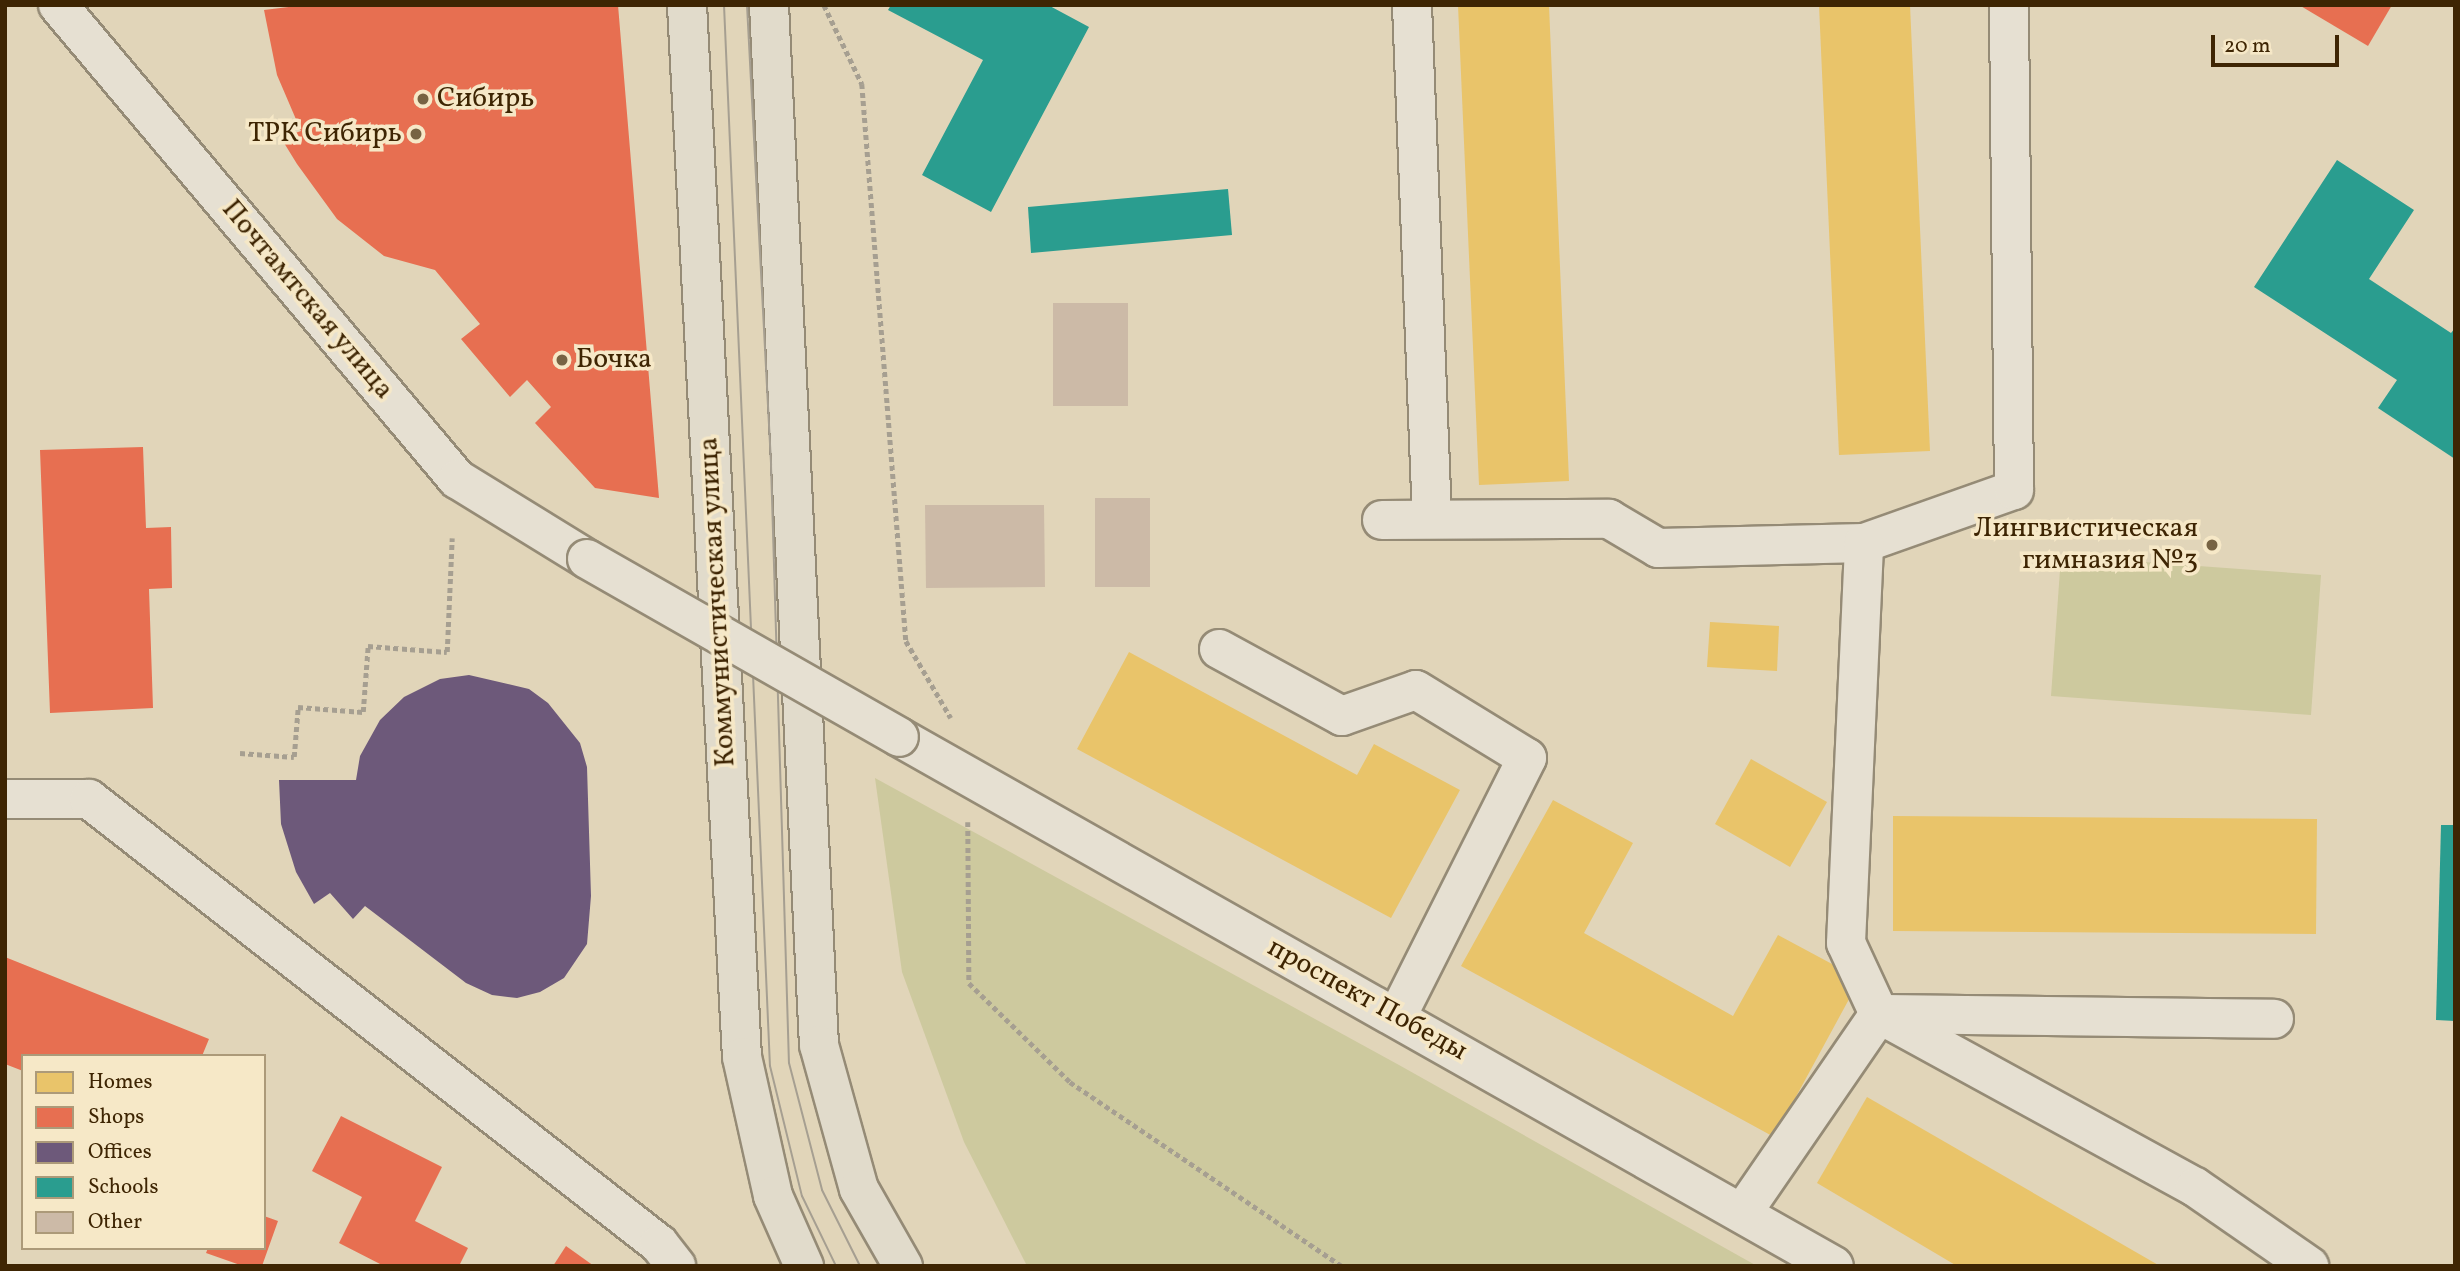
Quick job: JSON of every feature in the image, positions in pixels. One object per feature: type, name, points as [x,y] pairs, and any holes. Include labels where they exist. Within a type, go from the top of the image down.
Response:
[{"type":"main road","name":"Коммунистическая улица","points":[[687,5],[742,1057],[772,1196],[804,1266]]},
{"type":"main road","points":[[769,5],[819,1045],[859,1189],[903,1266]]},
{"type":"street","name":"Почтамтская улица","points":[[58,5],[457,479],[587,559],[899,737]]},
{"type":"street","points":[[1412,5],[1432,519]]},
{"type":"street","points":[[1381,520],[1609,519],[1658,548],[1864,543],[2014,491],[2008,5]]},
{"type":"street","points":[[1864,543],[1846,943],[1879,1014],[2195,1187],[2309,1266]]},
{"type":"street","points":[[1219,649],[1342,716],[1416,690],[1527,758],[1397,1017]]},
{"type":"street","name":"проспект Победы","points":[[899,737],[1743,1212],[1834,1266]]},
{"type":"street","points":[[5,799],[89,799],[659,1244],[676,1266]]},
{"type":"street","points":[[1879,1014],[2274,1019]]},
{"type":"street","points":[[1743,1212],[1879,1014]]},
{"type":"path","points":[[824,5],[862,84],[906,641],[955,725]]},
{"type":"path","points":[[240,753],[294,757],[298,707],[363,712],[368,646],[447,652],[452,538]]},
{"type":"path","points":[[968,814],[969,983],[1070,1082],[1342,1266]]},
{"type":"shaded area","points":[[2061,556],[2321,575],[2311,715],[2051,696]]},
{"type":"shaded area","points":[[875,778],[1399,1065],[1757,1266],[1027,1266],[964,1142],[902,972]]},
{"type":"building: Homes","points":[[1458,5],[1549,5],[1569,481],[1479,485]]},
{"type":"building: Homes","points":[[1819,5],[1910,5],[1930,451],[1839,455]]},
{"type":"building: Homes","points":[[1710,622],[1779,626],[1777,671],[1707,667]]},
{"type":"building: Homes","points":[[1129,652],[1357,775],[1374,744],[1460,790],[1391,918],[1077,749]]},
{"type":"building: Homes","points":[[1751,759],[1827,802],[1790,867],[1715,824]]},
{"type":"building: Homes","points":[[1553,800],[1633,843],[1584,933],[1733,1016],[1778,935],[1860,979],[1774,1137],[1461,966]]},
{"type":"building: Homes","points":[[1893,816],[2317,819],[2316,934],[1893,931]]},
{"type":"building: Homes","points":[[1867,1097],[2160,1266],[1957,1266],[1817,1183]]},
{"type":"building: Shops","points":[[305,5],[618,5],[659,498],[595,488],[535,423],[551,407],[527,380],[510,397],[461,339],[480,324],[435,270],[384,256],[337,219],[297,164],[281,138],[301,131],[277,75],[264,10]]},
{"type":"building: Shops","points":[[2299,5],[2392,5],[2368,46]]},
{"type":"building: Shops","points":[[143,447],[146,528],[171,527],[172,588],[149,589],[153,708],[50,713],[40,450]]},
{"type":"building: Shops","points":[[5,957],[209,1039],[203,1054],[21,1054],[21,1070],[5,1064]]},
{"type":"building: Shops","points":[[341,1116],[442,1167],[415,1221],[468,1248],[459,1266],[384,1266],[339,1243],[362,1197],[312,1171]]},
{"type":"building: Shops","points":[[266,1217],[278,1221],[262,1266],[243,1266],[206,1253],[207,1250],[266,1250]]},
{"type":"building: Shops","points":[[566,1246],[594,1266],[553,1266]]},
{"type":"building: Offices","points":[[469,675],[529,689],[548,703],[580,743],[587,767],[591,896],[587,944],[564,978],[540,992],[517,998],[492,995],[466,983],[365,906],[353,919],[330,893],[314,904],[296,872],[281,824],[279,780],[356,780],[360,756],[380,720],[404,697],[440,679]]},
{"type":"building: Schools","points":[[891,5],[1048,5],[1089,27],[991,212],[922,175],[983,60],[888,10]]},
{"type":"building: Schools","points":[[2337,160],[2414,210],[2369,279],[2451,333],[2455,328],[2455,459],[2378,408],[2397,380],[2254,287]]},
{"type":"building: Schools","points":[[1228,189],[1232,235],[1031,253],[1028,207]]},
{"type":"building: Schools","points":[[2441,825],[2455,825],[2455,1021],[2436,1020]]},
{"type":"building: Other","points":[[1053,303],[1128,303],[1128,406],[1053,406]]},
{"type":"building: Other","points":[[1095,498],[1150,498],[1150,587],[1095,587]]},
{"type":"building: Other","points":[[925,505],[1044,505],[1045,587],[926,588]]},
{"type":"tram line","points":[[724,5],[770,1066],[802,1196],[836,1266]]},
{"type":"tram line","points":[[747,5],[771,465],[789,1063],[822,1190],[860,1266]]},
{"type":"place","name":"Сибирь","points":[[423,99]]},
{"type":"place","name":"ТРК Сибирь","points":[[416,134]]},
{"type":"place","name":"Бочка","points":[[562,360]]},
{"type":"place","name":"Лингвистическая гимназия №3","points":[[2212,545]]}]
